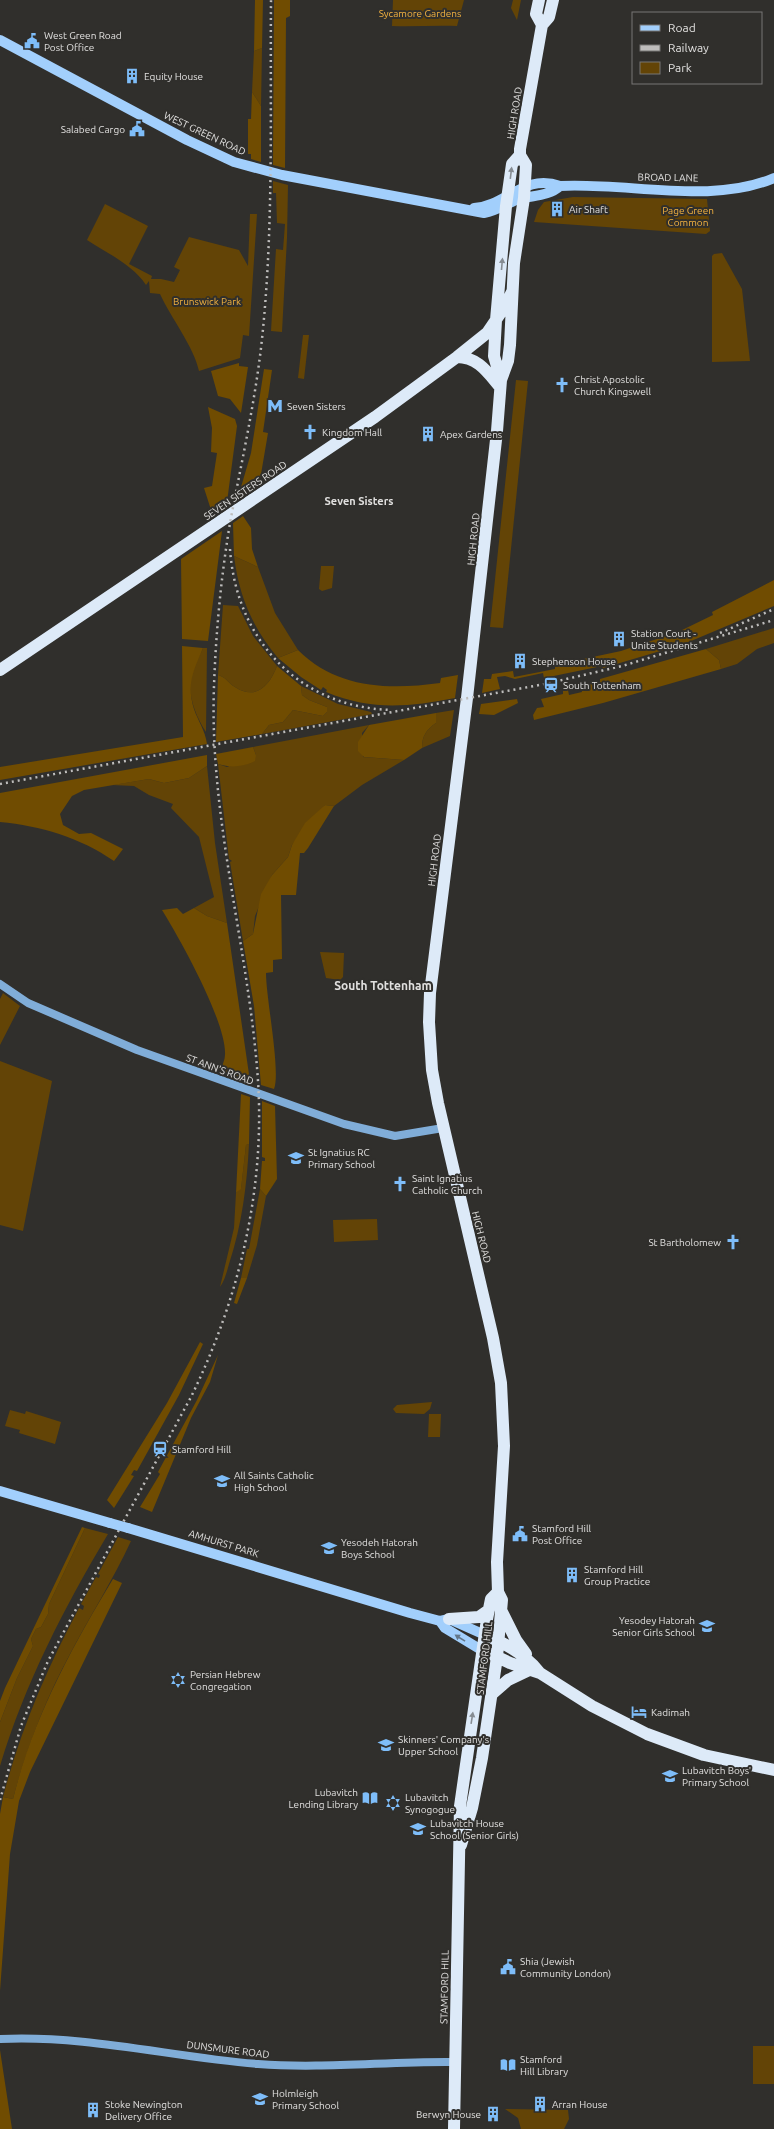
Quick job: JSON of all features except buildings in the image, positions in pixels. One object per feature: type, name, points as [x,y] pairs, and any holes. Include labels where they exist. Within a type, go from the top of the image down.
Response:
[{"type":"highway","points":[[539,0],[536,14],[542,25]]},
{"type":"highway","name":"HIGH ROAD","points":[[493,1338],[443,1128],[431,1057],[429,1022],[430,993],[467,698],[501,384],[508,361],[510,344],[512,292],[526,165],[520,155],[542,25],[549,17],[553,0]]},
{"type":"highway","points":[[501,384],[494,356],[496,320],[507,200],[512,164],[520,155]]},
{"type":"highway","name":"SEVEN SISTERS ROAD","points":[[0,670],[363,425],[457,357],[481,339],[496,320],[512,292]]},
{"type":"highway","points":[[457,357],[470,358],[478,363],[501,384]]},
{"type":"highway","name":"STAMFORD HILL","points":[[461,1845],[472,1808],[484,1744],[497,1657],[502,1600],[498,1592],[497,1552],[504,1431],[501,1383],[493,1338]]},
{"type":"highway","name":"STAMFORD HILL","points":[[454,2129],[461,1845],[460,1806],[468,1742],[489,1610],[492,1599],[498,1592]]},
{"type":"highway","points":[[445,1620],[479,1617],[489,1610]]},
{"type":"highway","points":[[501,1610],[516,1640],[534,1668]]},
{"type":"highway","points":[[485,1635],[498,1641],[534,1668],[592,1706],[647,1734],[704,1755],[774,1770]]},
{"type":"highway","points":[[483,1651],[497,1657],[534,1668]]},
{"type":"highway","points":[[492,1694],[508,1680],[534,1668]]},
{"type":"highway","points":[[468,1742],[484,1744]]},
{"type":"main road","name":"WEST GREEN ROAD","points":[[0,40],[181,136],[234,162],[302,179],[464,208],[483,207],[524,193]]},
{"type":"main road","name":"BROAD LANE","points":[[524,193],[546,183],[560,186],[710,190],[753,185],[774,178]]},
{"type":"main road","name":"ST ANN'S ROAD","points":[[0,984],[28,1003],[137,1050],[344,1124],[394,1136],[443,1128]]},
{"type":"main road","name":"AMHURST PARK","points":[[0,1491],[445,1620],[485,1635]]},
{"type":"main road","name":"AMHURST PARK","points":[[445,1620],[445,1628],[483,1651]]},
{"type":"main road","name":"DUNSMURE ROAD","points":[[0,2039],[49,2038],[90,2041],[261,2064],[455,2062]]},
{"type":"green space","name":"Sycamore Gardens","points":[[393,0],[464,0],[457,26],[392,26]]},
{"type":"green space","points":[[513,0],[521,0],[517,20],[511,8]]},
{"type":"green space","points":[[262,48],[261,106],[252,92],[254,51]]},
{"type":"green space","points":[[273,181],[288,185],[282,332],[271,331],[276,249],[283,250],[285,224],[277,223],[276,193],[273,193]]},
{"type":"green space","name":"Page Green Common","points":[[573,197],[707,199],[710,231],[706,234],[534,222],[538,210],[544,202]]},
{"type":"green space","name":"Brunswick Park","points":[[105,204],[148,226],[129,264],[152,276],[151,279],[161,279],[174,282],[180,270],[174,267],[189,237],[239,250],[248,266],[250,214],[257,214],[249,336],[243,335],[240,358],[199,371],[187,342],[160,294],[150,293],[149,281],[146,285],[127,265],[87,240]]},
{"type":"green space","points":[[722,253],[742,289],[750,361],[712,362],[712,256],[714,254]]},
{"type":"green space","points":[[303,335],[309,335],[304,379],[298,378]]},
{"type":"green space","points":[[516,380],[528,381],[503,628],[490,627]]},
{"type":"green space","points":[[234,556],[258,567],[275,613],[298,650],[278,658],[261,635],[243,598]]},
{"type":"green space","points":[[321,566],[334,566],[332,588],[322,591],[319,589]]},
{"type":"green space","points":[[223,605],[238,606],[253,636],[277,666],[266,685],[256,692],[243,691],[218,675]]},
{"type":"green space","points":[[774,628],[774,643],[757,649],[737,664],[721,669],[719,660],[706,649]]},
{"type":"green space","points":[[203,648],[207,648],[206,732],[195,711],[190,687],[192,671]]},
{"type":"green space","points":[[301,686],[338,704],[371,712],[372,714],[262,734],[269,725],[283,722],[293,710],[323,716],[327,712],[327,707],[309,700],[302,695]]},
{"type":"green space","points":[[454,710],[450,736],[422,748],[425,734],[436,723],[436,713]]},
{"type":"green space","points":[[369,725],[362,733],[363,757],[404,760],[362,785],[334,806],[325,805],[292,845],[288,857],[272,875],[255,916],[253,934],[243,941],[230,862],[232,861],[229,859],[218,764],[227,767],[256,755],[253,747]]},
{"type":"green space","points":[[207,766],[215,843],[227,923],[207,916],[194,908],[214,897],[199,837],[171,808],[173,804],[149,795],[134,786],[112,785],[149,779],[164,783],[189,778]]},
{"type":"green space","points":[[320,952],[344,953],[343,977],[340,980],[326,978]]},
{"type":"green space","points":[[3,993],[20,1006],[0,1045],[0,999]]},
{"type":"green space","points":[[0,1061],[52,1081],[23,1231],[0,1225]]},
{"type":"green space","points":[[249,1144],[241,1219],[227,1273],[220,1287],[234,1228],[236,1193],[241,1188],[246,1145]]},
{"type":"green space","points":[[260,1189],[266,1196],[257,1245],[247,1278],[241,1278],[247,1249],[249,1249]]},
{"type":"green space","points":[[377,1219],[378,1240],[334,1242],[333,1220]]},
{"type":"green space","points":[[432,1402],[430,1409],[424,1414],[396,1413],[393,1409],[397,1405]]},
{"type":"green space","points":[[10,1410],[25,1414],[26,1411],[61,1422],[55,1444],[19,1433],[20,1430],[5,1426]]},
{"type":"green space","points":[[429,1414],[441,1414],[440,1437],[428,1437]]},
{"type":"green space","points":[[85,1528],[108,1534],[76,1590],[47,1647],[21,1705],[0,1766],[0,1722],[17,1678],[33,1646],[31,1639],[36,1629],[41,1627],[48,1614],[49,1604]]},
{"type":"green space","points":[[118,1537],[131,1541],[117,1570],[61,1671],[30,1744],[13,1799],[3,1797],[26,1724],[45,1677],[79,1608],[83,1610],[84,1606],[81,1604],[96,1577],[99,1578],[100,1575],[98,1574]]},
{"type":"green space","points":[[753,2046],[774,2046],[774,2084],[753,2084]]},
{"type":"green space","points":[[505,2109],[568,2110],[569,2119],[564,2129],[521,2129],[518,2118]]},
{"type":"shaded area","points":[[255,0],[263,0],[262,48],[254,51]]},
{"type":"shaded area","points":[[274,0],[290,0],[290,16],[286,18],[285,168],[273,165]]},
{"type":"shaded area","points":[[252,92],[261,106],[261,162],[251,159],[251,154],[248,154],[248,119],[251,119]]},
{"type":"shaded area","points":[[239,363],[239,366],[248,367],[241,413],[230,399],[218,396],[211,371]]},
{"type":"shaded area","points":[[264,369],[272,370],[263,432],[268,433],[260,480],[239,494],[251,453]]},
{"type":"shaded area","points":[[208,407],[235,419],[237,426],[227,502],[212,513],[204,488],[212,486],[217,453],[211,452],[212,428]]},
{"type":"shaded area","points":[[243,516],[251,528],[252,549],[258,567],[234,556],[233,523]]},
{"type":"shaded area","points":[[222,531],[208,641],[182,639],[181,559]]},
{"type":"shaded area","points":[[774,580],[774,606],[684,644],[603,668],[602,666],[544,678],[543,673],[515,679],[505,676],[497,677],[500,689],[482,693],[484,679],[491,679],[492,674],[513,671],[514,677],[555,669],[555,665],[621,651],[678,632],[713,615],[712,612]]},
{"type":"shaded area","points":[[182,646],[203,648],[192,677],[191,692],[194,709],[205,734],[207,744],[0,780],[0,767],[183,737]]},
{"type":"shaded area","points":[[706,649],[719,660],[721,669],[603,703],[534,720],[533,715],[537,708],[544,707],[541,699],[563,694],[563,691],[568,690],[569,695],[582,692],[581,686],[600,682],[600,679]]},
{"type":"shaded area","points":[[298,650],[313,663],[329,673],[364,684],[383,686],[421,685],[440,683],[441,678],[458,675],[455,698],[421,704],[390,706],[375,705],[343,698],[326,692],[327,690],[323,687],[321,690],[301,677],[278,658]]},
{"type":"shaded area","points":[[277,666],[301,686],[302,695],[309,700],[327,707],[327,712],[323,716],[293,710],[283,722],[269,725],[262,734],[216,742],[218,675],[243,691],[256,692],[266,685]]},
{"type":"shaded area","points":[[517,699],[518,703],[494,715],[479,714],[481,704]]},
{"type":"shaded area","points":[[436,713],[436,723],[425,734],[422,748],[404,760],[364,757],[358,751],[358,742],[369,725]]},
{"type":"shaded area","points":[[253,747],[256,755],[255,761],[246,765],[237,766],[218,764],[216,754]]},
{"type":"shaded area","points":[[207,755],[207,766],[189,778],[164,783],[149,779],[84,790],[72,796],[60,814],[63,825],[79,834],[91,833],[123,849],[114,861],[87,845],[59,834],[30,826],[0,822],[0,793]]},
{"type":"shaded area","points":[[325,805],[334,806],[308,848],[304,853],[300,853],[296,895],[281,895],[282,959],[273,960],[273,972],[266,973],[275,1051],[276,1080],[274,1089],[261,1085],[254,1006],[243,941],[253,934],[261,894],[272,875],[288,857],[292,845],[305,823]]},
{"type":"shaded area","points":[[177,908],[183,914],[194,908],[207,916],[227,923],[250,1081],[221,1070],[225,1055],[224,1041],[219,1023],[201,981],[180,940],[162,910]]},
{"type":"shaded area","points":[[241,1094],[250,1097],[249,1144],[246,1145],[241,1189],[236,1193]]},
{"type":"shaded area","points":[[262,1101],[275,1106],[277,1179],[266,1196],[260,1189],[262,1161],[265,1161],[265,1158],[262,1157]]},
{"type":"shaded area","points":[[241,1278],[247,1278],[237,1304],[234,1303]]},
{"type":"shaded area","points":[[200,1342],[203,1344],[179,1395],[137,1471],[134,1470],[131,1475],[134,1476],[114,1508],[107,1500],[167,1403]]},
{"type":"shaded area","points":[[218,1355],[210,1382],[191,1418],[152,1512],[140,1507],[160,1474],[158,1472],[197,1400]]},
{"type":"shaded area","points":[[82,1527],[85,1528],[49,1604],[48,1614],[41,1627],[36,1629],[31,1639],[33,1646],[17,1678],[0,1722],[0,1701],[5,1688]]},
{"type":"shaded area","points":[[113,1579],[122,1583],[30,1772],[19,1801],[10,1854],[0,1991],[0,1814],[3,1797],[13,1799],[31,1741],[54,1686],[82,1632]]},
{"type":"shaded area","points":[[0,2050],[12,2129],[0,2129]]},
{"type":"railway","points":[[0,1800],[21,1726],[48,1661],[191,1397],[208,1360],[223,1322],[235,1283],[253,1203],[259,1122],[258,1081],[247,982],[223,835],[214,736],[214,686],[216,645],[224,564],[230,523],[255,392],[265,305],[270,218],[271,0]]},
{"type":"railway","points":[[230,549],[235,582],[245,612],[259,639],[278,662],[301,681],[327,696],[358,706],[391,710]]},
{"type":"railway","points":[[720,633],[774,609]]},
{"type":"railway","points":[[0,784],[545,684],[622,666],[774,620]]},
{"type":"place","name":"West Green Road Post Office","points":[[32,41]]},
{"type":"place","name":"Equity House","points":[[132,76]]},
{"type":"place","name":"Salabed Cargo","points":[[137,129]]},
{"type":"place","name":"Air Shaft","points":[[557,209]]},
{"type":"place","name":"Christ Apostolic Church Kingswell","points":[[562,385]]},
{"type":"place","name":"Seven Sisters","points":[[275,406]]},
{"type":"place","name":"Kingdom Hall","points":[[310,432]]},
{"type":"place","name":"Apex Gardens","points":[[428,434]]},
{"type":"place","name":"Station Court - Unite Students","points":[[619,639]]},
{"type":"place","name":"Stephenson House","points":[[520,661]]},
{"type":"place","name":"South Tottenham","points":[[551,685]]},
{"type":"place","name":"St Ignatius RC Primary School","points":[[296,1158]]},
{"type":"place","name":"Saint Ignatius Catholic Church","points":[[400,1184]]},
{"type":"place","name":"St Bartholomew","points":[[733,1242]]},
{"type":"place","name":"Stamford Hill","points":[[160,1449]]},
{"type":"place","name":"All Saints Catholic High School","points":[[222,1481]]},
{"type":"place","name":"Stamford Hill Post Office","points":[[520,1534]]},
{"type":"place","name":"Yesodeh Hatorah Boys School","points":[[329,1548]]},
{"type":"place","name":"Stamford Hill Group Practice","points":[[572,1575]]},
{"type":"place","name":"Yesodey Hatorah Senior Girls School","points":[[707,1626]]},
{"type":"place","name":"Persian Hebrew Congregation","points":[[178,1680]]},
{"type":"place","name":"Kadimah","points":[[639,1712]]},
{"type":"place","name":"Skinners' Company's Upper School","points":[[386,1745]]},
{"type":"place","name":"Lubavitch Boys' Primary School","points":[[670,1776]]},
{"type":"place","name":"Lubavitch Lending Library","points":[[370,1798]]},
{"type":"place","name":"Lubavitch Synogogue","points":[[393,1803]]},
{"type":"place","name":"Lubavitch House School (Senior Girls)","points":[[418,1829]]},
{"type":"place","name":"Shia (Jewish Community London)","points":[[508,1967]]},
{"type":"place","name":"Stamford Hill Library","points":[[508,2065]]},
{"type":"place","name":"Holmleigh Primary School","points":[[260,2099]]},
{"type":"place","name":"Arran House","points":[[540,2104]]},
{"type":"place","name":"Stoke Newington Delivery Office","points":[[93,2110]]},
{"type":"place","name":"Berwyn House","points":[[493,2114]]},
{"type":"district","name":"Seven Sisters","points":[[359,501]]},
{"type":"district","name":"South Tottenham","points":[[383,986]]}]
